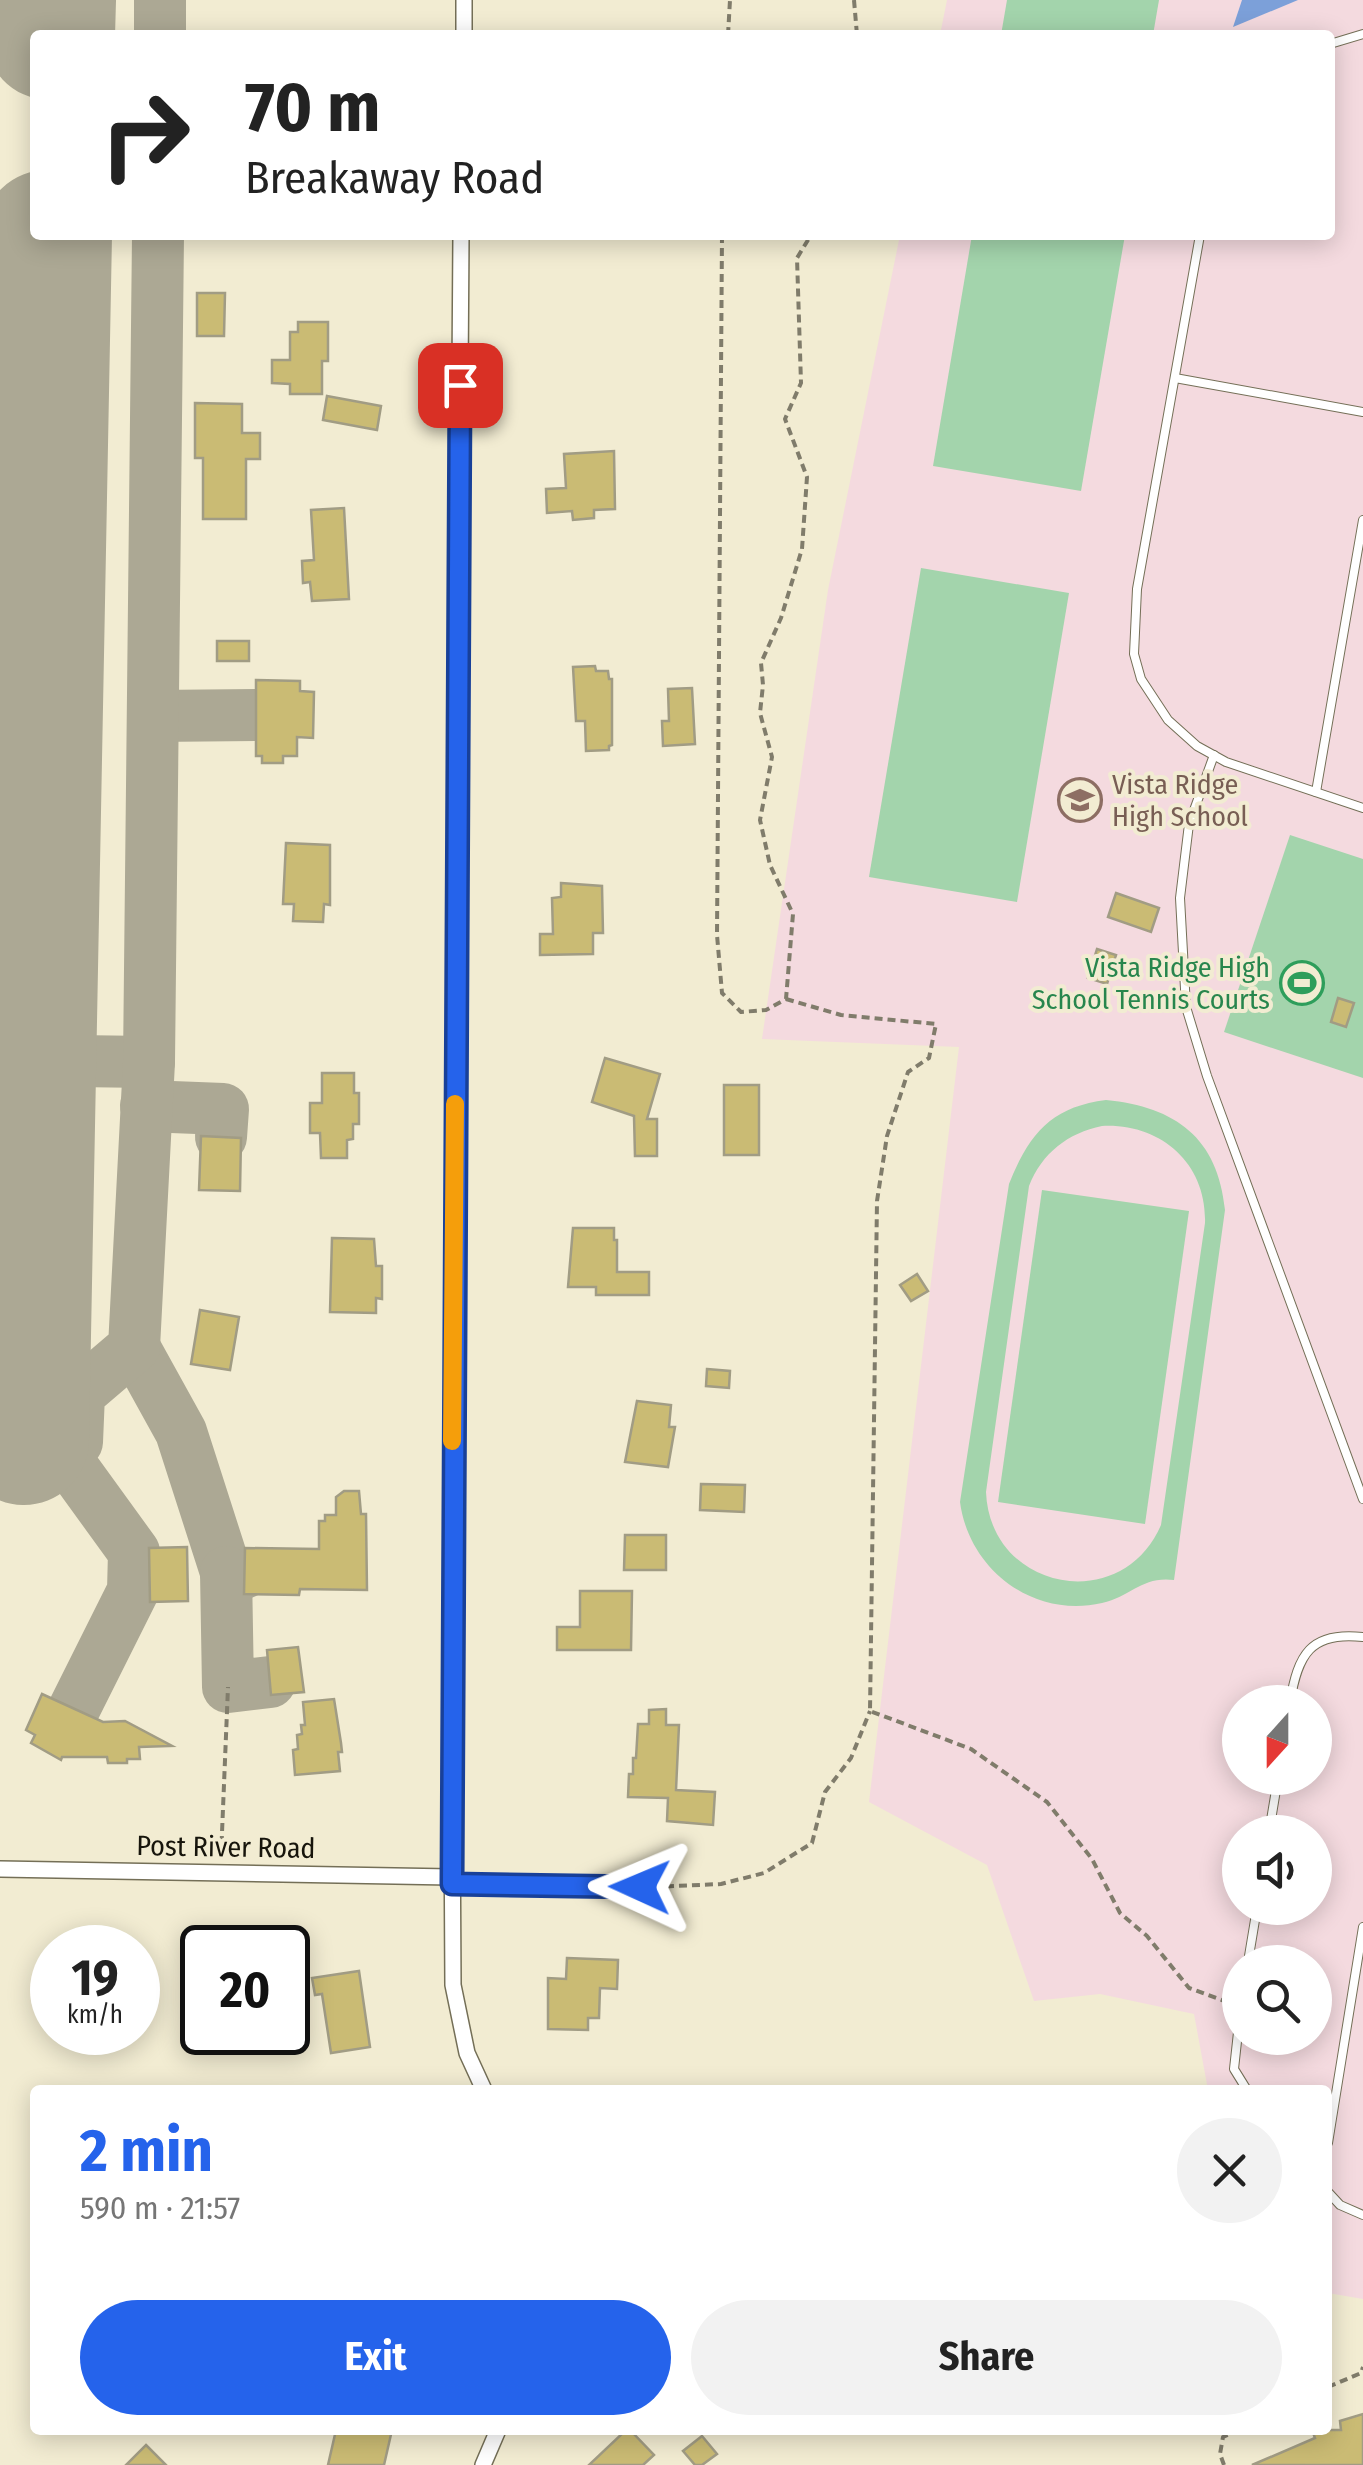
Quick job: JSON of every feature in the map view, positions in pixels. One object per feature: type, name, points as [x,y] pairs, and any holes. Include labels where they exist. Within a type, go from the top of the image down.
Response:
[{"type":"street","points":[[464,0],[464,30]]},
{"type":"street","points":[[461,240],[452,1984],[467,2052],[482,2085]]},
{"type":"street","name":"Post River Road","points":[[0,1869],[220,1870],[452,1880]]},
{"type":"street","points":[[483,2465],[496,2435]]},
{"type":"lane","points":[[1335,42],[1363,34]]},
{"type":"lane","points":[[1199,240],[1138,589],[1134,654],[1141,679],[1154,703],[1174,726],[1214,755],[1363,808]]},
{"type":"lane","points":[[1175,378],[1363,412]]},
{"type":"lane","points":[[1316,792],[1363,520]]},
{"type":"lane","points":[[1214,755],[1189,824],[1180,898],[1186,1008],[1206,1076],[1363,1499]]},
{"type":"lane","points":[[1294,1685],[1300,1661],[1310,1647],[1326,1638],[1363,1637]]},
{"type":"lane","points":[[452,1880],[640,1887]]},
{"type":"lane","points":[[1332,2118],[1363,1927]]},
{"type":"lane","points":[[1236,2055],[1234,2069],[1244,2085]]},
{"type":"lane","points":[[1332,2196],[1363,2215]]},
{"type":"path","points":[[728,30],[730,0]]},
{"type":"path","points":[[854,0],[857,30]]},
{"type":"path","points":[[640,1887],[720,1884],[764,1873],[812,1843],[825,1792],[851,1758],[870,1711],[877,1201],[892,1120],[908,1072],[929,1058],[936,1024],[840,1015],[786,999],[766,1010],[740,1012],[722,993],[717,935],[722,240]]},
{"type":"path","points":[[786,999],[793,914],[770,865],[760,820],[772,757],[760,713],[761,663],[781,618],[802,549],[807,477],[785,419],[801,382],[797,258],[808,240]]},
{"type":"path","points":[[220,1870],[228,1687]]},
{"type":"path","points":[[870,1711],[971,1749],[1047,1802],[1092,1859],[1120,1913],[1157,1946],[1189,1988],[1222,2000]]},
{"type":"path","points":[[1332,2385],[1360,2373],[1363,2367]]},
{"type":"path","points":[[1224,2465],[1220,2454],[1223,2437],[1227,2435]]},
{"type":"shaded area","name":"Vista Ridge High School","points":[[947,0],[1363,0],[1363,2299],[1332,2294],[1332,2085],[1207,2085],[1194,2014],[1100,1994],[1034,2001],[987,1865],[869,1802],[959,1047],[762,1039],[828,590],[899,240],[1335,240],[1335,30],[941,30]]},
{"type":"green space","points":[[1007,0],[1159,0],[1154,30],[1002,30]]},
{"type":"green space","points":[[971,240],[1124,240],[1081,491],[933,466]]},
{"type":"green space","points":[[921,568],[1069,593],[1017,902],[869,877]]},
{"type":"green space","name":"Vista Ridge High School Tennis Courts","points":[[1290,835],[1363,859],[1363,1078],[1224,1032]]},
{"type":"green space","points":[[1106,1100],[1131,1104],[1173,1119],[1189,1131],[1213,1163],[1225,1210],[1174,1580],[1153,1581],[1112,1600],[1077,1606],[1052,1604],[1030,1596],[991,1568],[976,1549],[960,1502],[1009,1184],[1025,1151],[1044,1126],[1056,1116]],"holes":[[[1102,1126],[1123,1127],[1161,1140],[1189,1165],[1204,1201],[1205,1223],[1161,1525],[1142,1554],[1118,1572],[1090,1581],[1060,1580],[1033,1570],[1010,1552],[993,1526],[986,1492],[1029,1186],[1049,1154],[1067,1139]]]},
{"type":"green space","points":[[1042,1190],[1189,1211],[1145,1524],[998,1502]]},
{"type":"water","points":[[1242,0],[1298,0],[1233,27]]},
{"type":"building","points":[[197,293],[225,293],[224,336],[197,336]]},
{"type":"building","points":[[298,322],[328,322],[328,361],[322,361],[322,394],[290,394],[290,384],[272,383],[272,360],[290,360],[290,332],[298,332]]},
{"type":"building","points":[[327,396],[381,406],[377,430],[323,420]]},
{"type":"building","points":[[195,403],[242,404],[242,433],[260,433],[260,459],[246,459],[246,519],[203,519],[203,458],[195,458]]},
{"type":"building","points":[[614,451],[615,509],[594,510],[594,518],[573,520],[572,511],[547,513],[546,489],[566,488],[564,454]]},
{"type":"building","points":[[344,508],[349,599],[312,601],[310,582],[303,583],[302,561],[314,560],[311,510]]},
{"type":"building","points":[[217,641],[249,641],[249,661],[217,661]]},
{"type":"building","points":[[595,666],[596,671],[608,671],[612,679],[612,745],[609,750],[586,751],[585,721],[576,721],[573,667]]},
{"type":"building","points":[[256,680],[300,681],[300,691],[314,692],[313,738],[297,737],[297,756],[283,756],[283,763],[262,763],[262,756],[256,756]]},
{"type":"building","points":[[692,688],[695,744],[663,746],[662,721],[669,721],[668,689]]},
{"type":"building","points":[[286,843],[330,845],[330,905],[324,904],[323,922],[293,921],[294,904],[283,904]]},
{"type":"building","points":[[561,883],[602,886],[603,933],[593,933],[593,954],[540,955],[540,934],[553,934],[552,898],[561,897]]},
{"type":"building","points":[[1116,893],[1159,908],[1151,932],[1108,917]]},
{"type":"building","points":[[1097,949],[1116,955],[1107,984],[1088,978]]},
{"type":"building","points":[[1338,998],[1354,1003],[1346,1027],[1331,1022]]},
{"type":"building","points":[[605,1058],[660,1074],[647,1119],[657,1119],[657,1156],[635,1156],[634,1116],[592,1102]]},
{"type":"building","points":[[322,1073],[354,1073],[354,1093],[359,1093],[359,1124],[353,1124],[353,1139],[347,1140],[347,1158],[321,1158],[320,1133],[310,1133],[310,1103],[322,1103]]},
{"type":"building","points":[[724,1085],[759,1085],[759,1155],[724,1155]]},
{"type":"building","points":[[201,1136],[241,1138],[240,1191],[199,1190]]},
{"type":"building","points":[[573,1228],[614,1228],[617,1272],[649,1272],[649,1295],[596,1295],[596,1287],[568,1287]]},
{"type":"building","points":[[332,1238],[374,1239],[376,1266],[382,1266],[382,1299],[376,1298],[376,1313],[330,1312]]},
{"type":"building","points":[[917,1274],[928,1291],[911,1301],[900,1285]]},
{"type":"building","points":[[200,1310],[239,1317],[230,1370],[191,1364]]},
{"type":"building","points":[[707,1369],[730,1371],[729,1388],[706,1386]]},
{"type":"building","points":[[637,1401],[671,1405],[669,1427],[675,1427],[668,1467],[625,1462]]},
{"type":"building","points":[[701,1484],[745,1485],[744,1512],[700,1510]]},
{"type":"building","points":[[344,1491],[359,1491],[361,1514],[366,1514],[367,1590],[300,1589],[299,1595],[244,1594],[245,1548],[319,1549],[319,1521],[325,1521],[325,1515],[336,1515],[336,1497]]},
{"type":"building","points":[[625,1535],[666,1535],[666,1570],[624,1570]]},
{"type":"building","points":[[187,1547],[188,1601],[150,1602],[149,1548]]},
{"type":"building","points":[[580,1591],[632,1591],[631,1650],[557,1650],[557,1627],[580,1627]]},
{"type":"building","points":[[298,1647],[304,1692],[271,1695],[267,1650]]},
{"type":"building","points":[[42,1694],[103,1722],[125,1721],[172,1746],[139,1747],[140,1759],[127,1759],[127,1763],[108,1763],[107,1757],[61,1760],[31,1743],[35,1735],[26,1730]]},
{"type":"building","points":[[334,1699],[342,1752],[338,1752],[340,1771],[295,1775],[293,1750],[298,1749],[297,1735],[302,1734],[301,1725],[305,1725],[303,1702]]},
{"type":"building","points":[[666,1709],[666,1725],[679,1725],[676,1790],[715,1792],[713,1825],[667,1821],[668,1798],[628,1797],[638,1724],[649,1724],[649,1710]]},
{"type":"building","points":[[567,1958],[618,1960],[617,1989],[600,1988],[599,2018],[588,2018],[588,2030],[548,2029],[548,1978],[566,1979]]},
{"type":"building","points":[[359,1971],[370,2047],[331,2053],[322,1994],[315,1995],[312,1978]]},
{"type":"building","points":[[1363,2414],[1363,2465],[1252,2465],[1315,2438],[1314,2435],[1332,2435],[1332,2430],[1341,2430],[1340,2421]]},
{"type":"building","points":[[335,2435],[391,2435],[384,2465],[328,2465]]},
{"type":"building","points":[[621,2435],[635,2435],[654,2455],[643,2465],[589,2465]]},
{"type":"building","points":[[702,2436],[717,2454],[702,2465],[695,2465],[683,2451]]},
{"type":"building","points":[[146,2445],[166,2465],[126,2465]]},
{"type":"taxiway","points":[[160,0],[160,30]]},
{"type":"taxiway","points":[[24,1440],[77,1442],[79,1394],[134,1347],[149,1062],[158,240]]},
{"type":"taxiway","points":[[153,716],[256,715]]},
{"type":"taxiway","points":[[0,1060],[149,1062]]},
{"type":"taxiway","points":[[146,1106],[223,1109],[221,1137]]},
{"type":"taxiway","points":[[134,1347],[181,1432],[226,1572],[244,1573]]},
{"type":"taxiway","points":[[63,1442],[63,1454],[134,1552],[133,1591],[74,1709]]},
{"type":"taxiway","points":[[226,1572],[228,1687],[270,1682]]},
{"type":"runway","points":[[50,30],[51,0]]},
{"type":"runway","points":[[24,1440],[47,240]]},
{"type":"slow traffic","points":[[452,1441],[455,1104]]},
{"type":"place","name":"Vista Ridge High School","points":[[1080,800]]},
{"type":"place","name":"Vista Ridge High School Tennis Courts","points":[[1302,983]]},
{"type":"route","points":[[460,385],[452,1884],[640,1887]]}]
